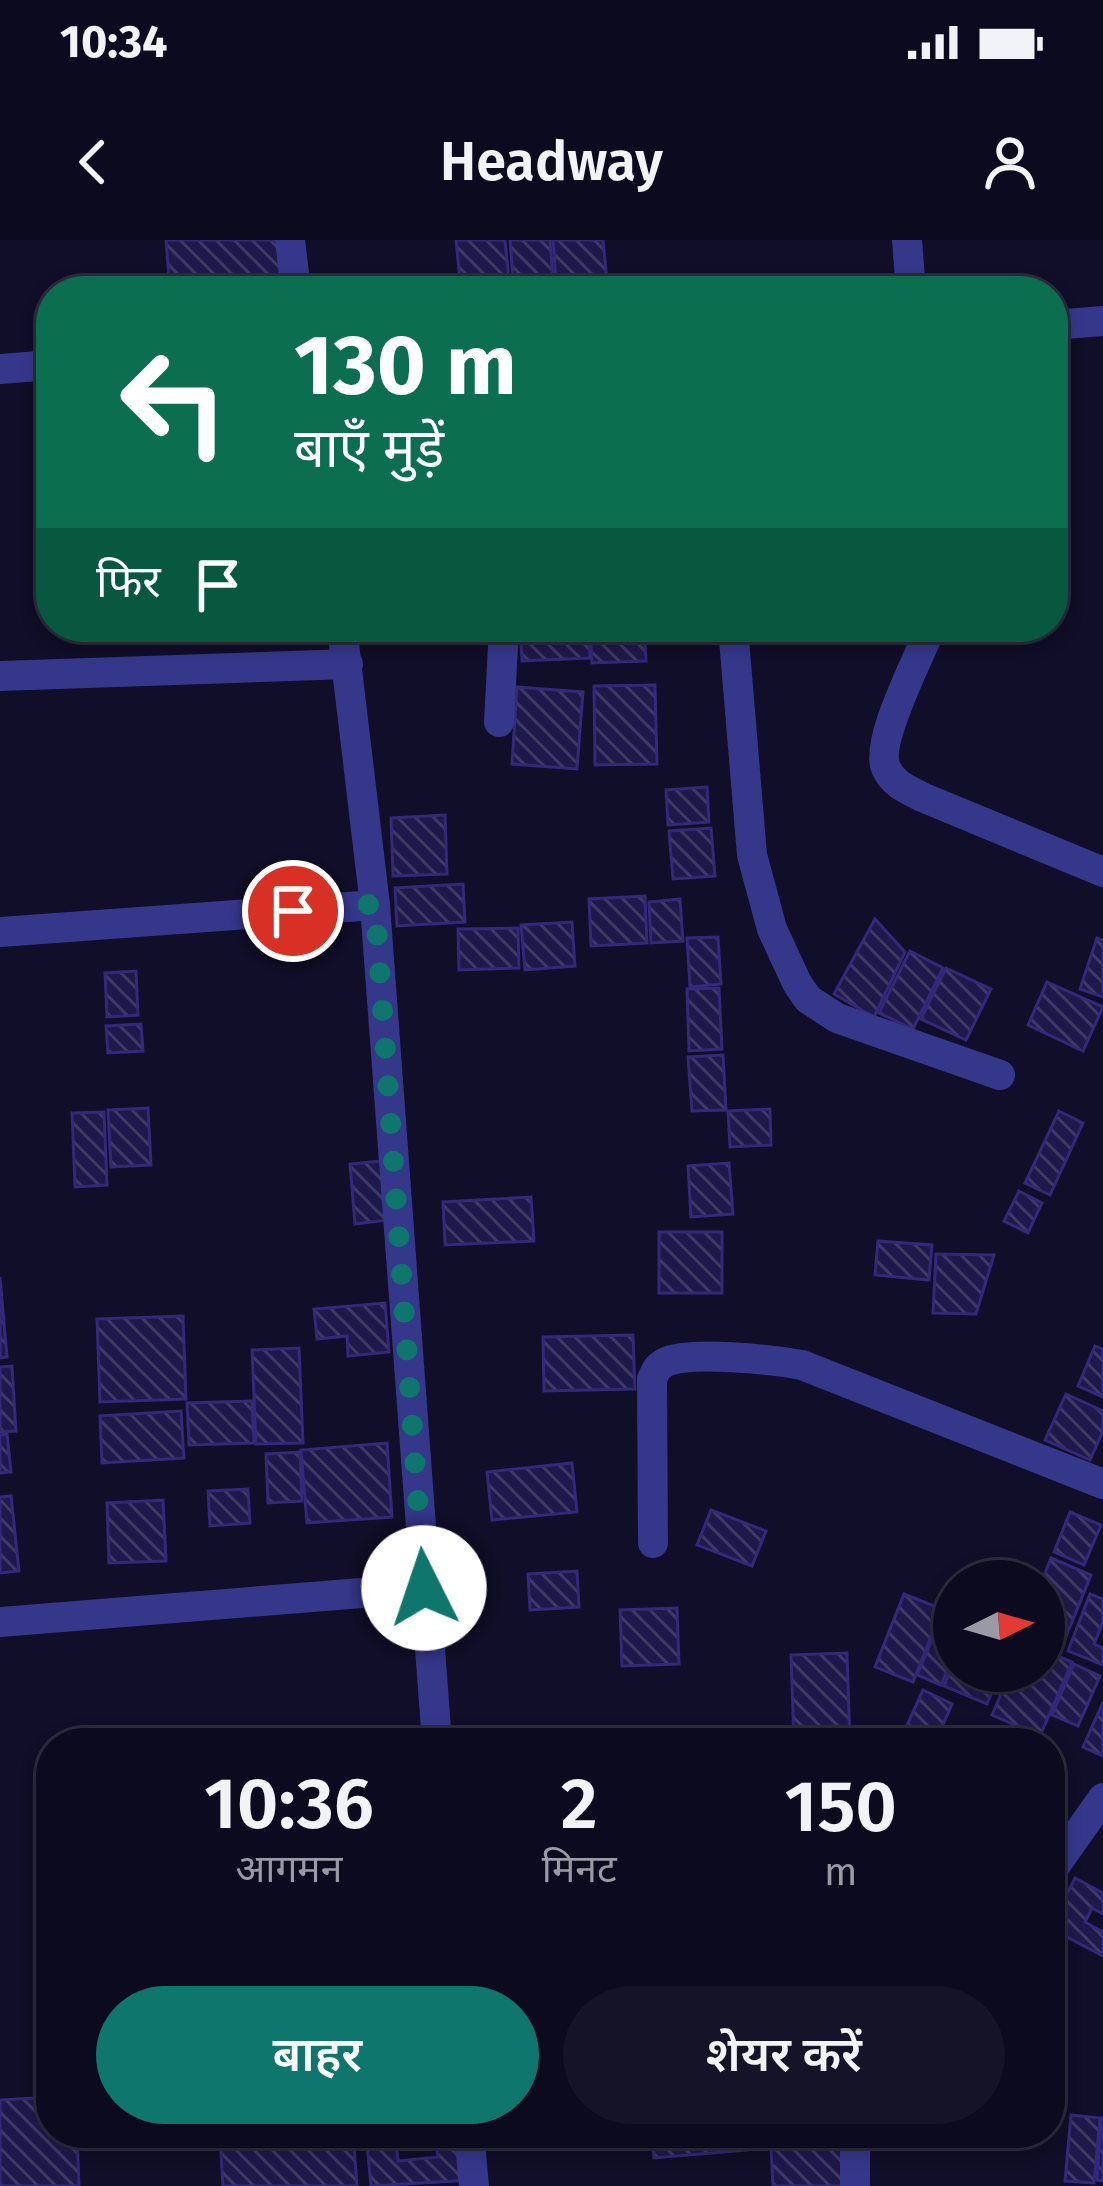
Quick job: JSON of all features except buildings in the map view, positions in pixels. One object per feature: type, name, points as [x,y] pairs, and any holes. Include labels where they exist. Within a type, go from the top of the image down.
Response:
[{"type":"street","points":[[290,240],[294,276]]},
{"type":"street","points":[[908,240],[910,276]]},
{"type":"street","points":[[1068,324],[1103,321]]},
{"type":"street","points":[[0,369],[36,366]]},
{"type":"street","points":[[344,642],[375,904],[436,1728]]},
{"type":"street","points":[[499,722],[503,642]]},
{"type":"street","points":[[734,642],[752,855],[772,929],[797,983],[808,999],[837,1018],[1000,1075]]},
{"type":"street","points":[[926,642],[885,740],[886,770],[897,784],[922,797],[1103,872]]},
{"type":"street","points":[[0,676],[348,664]]},
{"type":"street","points":[[0,932],[375,904]]},
{"type":"street","points":[[653,1543],[652,1378],[657,1368],[672,1360],[756,1358],[802,1366],[1103,1484]]},
{"type":"street","points":[[0,1622],[424,1588]]},
{"type":"street","points":[[1065,1852],[1103,1798]]},
{"type":"street","points":[[471,2148],[474,2186]]},
{"type":"street","points":[[855,2148],[855,2186]]},
{"type":"route","points":[[293,911],[375,904],[424,1588]]}]
